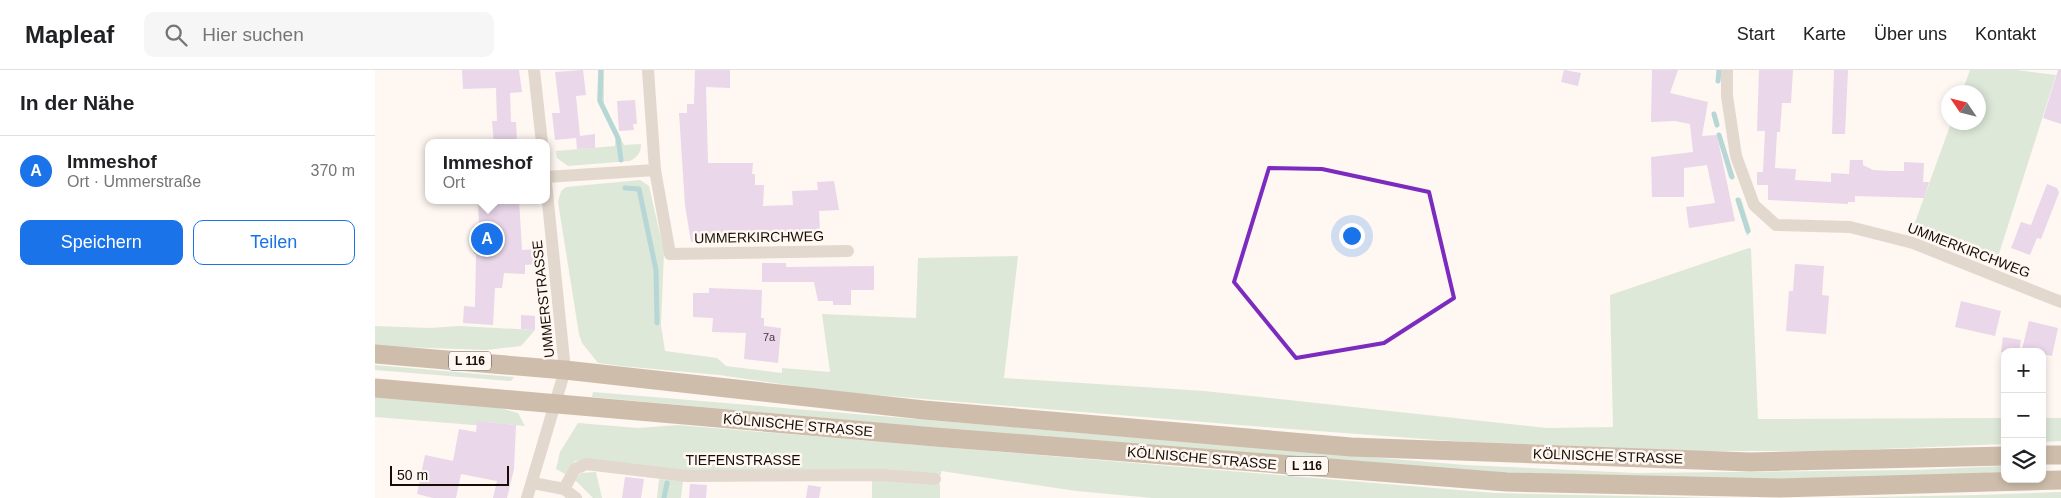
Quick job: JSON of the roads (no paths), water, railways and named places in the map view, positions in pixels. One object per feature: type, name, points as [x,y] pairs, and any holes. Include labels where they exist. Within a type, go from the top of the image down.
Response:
[{"type":"main road","name":"KÖLNISCHE STRASSE","points":[[375,354],[565,370],[923,410],[1351,447],[1750,462],[2001,456]]},
{"type":"main road","name":"KÖLNISCHE STRASSE","points":[[375,388],[935,437],[1507,482],[1780,488],[2061,480]]},
{"type":"main road","points":[[2046,455],[2061,455]]},
{"type":"street","points":[[534,70],[541,139]]},
{"type":"street","points":[[550,177],[655,170],[648,70]]},
{"type":"street","name":"UMMERKIRCHWEG","points":[[1727,70],[1727,96],[1736,156],[1754,206],[1776,225],[1851,227],[1913,243],[2061,302]]},
{"type":"street","name":"UMMERKIRCHWEG","points":[[655,170],[670,254],[848,250]]},
{"type":"street","name":"UMMERSTRASSE","points":[[527,498],[565,370],[548,204]]},
{"type":"street","name":"TIEFENSTRASSE","points":[[563,489],[575,469],[586,464],[687,476],[882,475],[935,479]]},
{"type":"street","points":[[533,482],[563,489],[576,498]]},
{"type":"waterway","points":[[601,70],[600,101],[618,138],[621,160]]},
{"type":"waterway","points":[[1718,81],[1719,70]]},
{"type":"waterway","points":[[1714,114],[1717,125]]},
{"type":"waterway","points":[[1719,135],[1732,177]]},
{"type":"waterway","points":[[625,188],[639,189],[656,270],[657,323]]},
{"type":"waterway","points":[[1738,200],[1748,231]]},
{"type":"waterway","points":[[664,498],[667,483]]},
{"type":"place","name":"Immeshof","points":[[487,239]]}]
